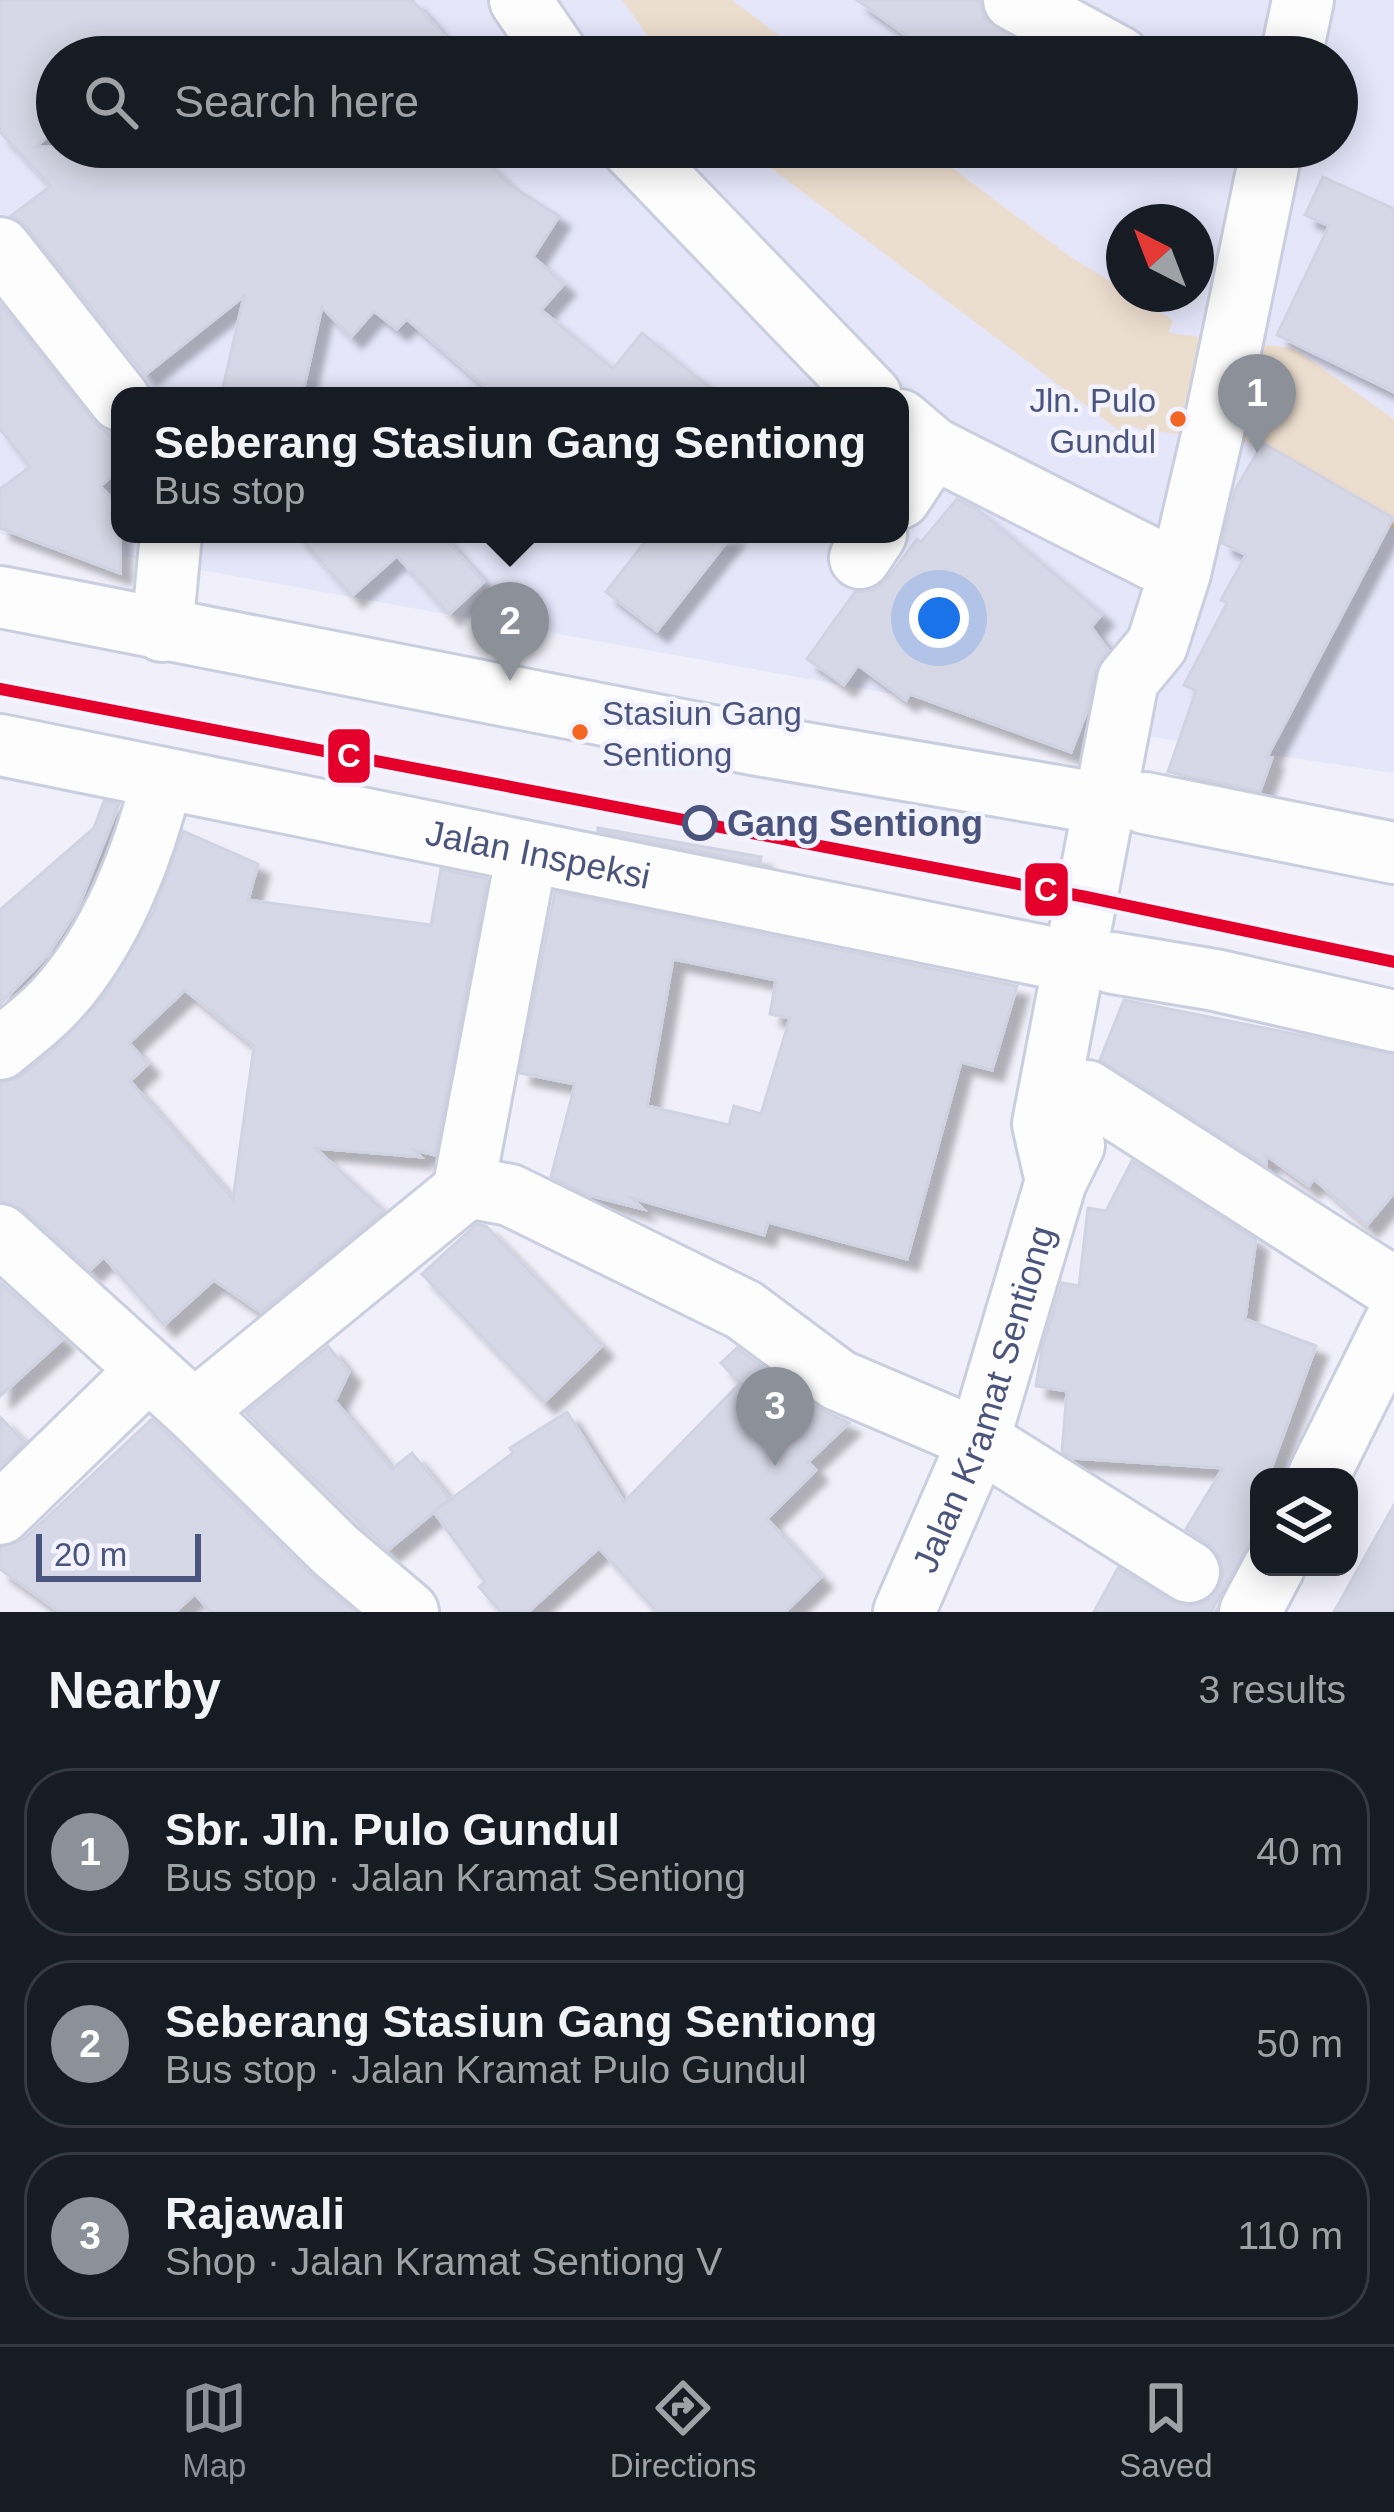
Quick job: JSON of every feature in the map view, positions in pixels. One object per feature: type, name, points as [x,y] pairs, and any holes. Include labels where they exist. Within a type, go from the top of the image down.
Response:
[{"type":"street","points":[[520,0],[545,36]]},
{"type":"street","points":[[1014,0],[1080,36]]},
{"type":"street","points":[[1295,36],[1303,0]]},
{"type":"street","points":[[651,168],[862,387]]},
{"type":"street","name":"Jalan Kramat Sentiong","points":[[1057,1181],[1043,1124],[1093,963],[1125,804],[1128,680],[1157,645],[1180,573],[1267,168]]},
{"type":"street","points":[[0,248],[111,389]]},
{"type":"street","points":[[916,434],[1180,573]]},
{"type":"street","points":[[162,632],[170,543]]},
{"type":"street","points":[[0,597],[758,745],[1394,853]]},
{"type":"street","name":"Jalan Inspeksi","points":[[0,745],[527,854],[1093,963],[1215,980],[1394,1021]]},
{"type":"street","points":[[0,1049],[57,1000],[98,944],[154,810],[162,779]]},
{"type":"street","points":[[464,1191],[527,854]]},
{"type":"street","name":"Jalan Kramat Sentiong","points":[[904,1612],[979,1440],[1057,1181],[1077,1138],[1087,1091],[1093,963]]},
{"type":"street","points":[[1087,1091],[1394,1288]]},
{"type":"street","points":[[194,1411],[464,1191],[478,1189],[510,1195],[744,1310],[838,1380],[979,1440],[1189,1572]]},
{"type":"street","points":[[0,1235],[194,1411],[335,1550],[408,1612]]},
{"type":"street","points":[[1322,1468],[1394,1324]]},
{"type":"street","points":[[0,1514],[148,1370]]},
{"type":"street","points":[[1250,1612],[1269,1576]]},
{"type":"shaded area","points":[[0,0],[1394,0],[1394,773],[1026,718],[0,534]]},
{"type":"shaded area","points":[[622,0],[732,0],[779,36],[648,36]]},
{"type":"shaded area","points":[[771,168],[951,168],[1048,243],[1106,279],[1106,312],[1160,312],[1173,320],[1129,438]]},
{"type":"building","points":[[0,0],[412,0],[444,36],[36,36],[36,168],[492,168],[559,216],[533,257],[564,284],[541,310],[613,369],[642,333],[709,387],[486,387],[407,319],[397,329],[374,311],[351,337],[322,307],[304,387],[223,387],[244,296],[145,375],[27,227],[11,216],[51,186],[0,132]]},
{"type":"building","points":[[857,0],[980,0],[985,19],[1010,36],[907,36]]},
{"type":"building","points":[[1323,177],[1394,209],[1394,392],[1277,335],[1329,226],[1305,215]]},
{"type":"building","points":[[0,304],[111,437],[111,477],[100,486],[111,498],[111,543],[120,543],[120,573],[0,528],[0,489],[30,467],[0,429]]},
{"type":"building","points":[[1263,443],[1393,518],[1267,757],[1272,758],[1260,791],[1168,772],[1196,691],[1184,685],[1246,555],[1222,543],[1235,490]]},
{"type":"building","points":[[957,499],[977,509],[1102,614],[1091,627],[1108,650],[1094,672],[1087,711],[1071,752],[910,694],[906,700],[858,665],[844,685],[807,659],[855,592],[874,590],[888,578],[917,539],[921,542]]},
{"type":"building","points":[[305,543],[449,543],[484,582],[449,614],[397,556],[352,596]]},
{"type":"building","points":[[644,543],[726,543],[657,631],[606,592]]},
{"type":"building","points":[[104,801],[119,804],[78,908],[48,955],[0,1004],[0,910],[94,828]]},
{"type":"building","points":[[183,831],[258,864],[248,900],[431,925],[441,869],[487,879],[435,1155],[414,1150],[421,1157],[315,1148],[384,1211],[261,1312],[214,1280],[164,1325],[104,1257],[90,1270],[23,1209],[0,1201],[0,1083],[21,1076],[51,1052],[104,996],[154,911]],"holes":[[[185,990],[254,1046],[233,1199],[130,1081],[148,1064],[129,1043]]]},
{"type":"building","points":[[598,831],[761,857],[760,864]]},
{"type":"building","points":[[555,892],[1017,986],[992,1070],[961,1062],[907,1259],[768,1222],[764,1235],[632,1198],[643,1209],[588,1195],[551,1177],[575,1084],[520,1073]],"holes":[[[673,959],[776,980],[770,1014],[790,1018],[761,1114],[734,1106],[729,1125],[647,1106]]]},
{"type":"building","points":[[1124,1000],[1394,1054],[1394,1193],[1367,1225],[1314,1179],[1309,1186],[1267,1156],[1266,1165],[1100,1060]]},
{"type":"building","points":[[1132,1161],[1256,1240],[1245,1319],[1316,1346],[1271,1468],[1250,1468],[1250,1543],[1211,1612],[1094,1612],[1118,1568],[1187,1606],[1204,1603],[1217,1591],[1223,1574],[1220,1557],[1186,1529],[1223,1468],[1072,1458],[1062,1452],[1067,1391],[1036,1386],[1062,1283],[1079,1286],[1088,1208],[1106,1211]]},
{"type":"building","points":[[477,1224],[486,1226],[602,1346],[544,1402],[422,1274]]},
{"type":"building","points":[[0,1282],[63,1339],[0,1396]]},
{"type":"building","points":[[328,1346],[349,1372],[335,1401],[392,1469],[412,1453],[450,1499],[435,1511],[513,1453],[510,1448],[567,1412],[624,1502],[740,1383],[721,1363],[737,1348],[817,1408],[849,1423],[808,1462],[816,1470],[767,1519],[821,1577],[785,1612],[657,1612],[599,1548],[528,1612],[501,1612],[479,1587],[485,1582],[434,1512],[388,1550],[246,1413]]},
{"type":"building","points":[[0,1417],[24,1442],[0,1466]]},
{"type":"building","points":[[152,1419],[355,1612],[211,1612],[195,1594],[175,1612],[60,1612],[0,1569],[0,1547],[24,1539]]},
{"type":"building","points":[[1394,1505],[1394,1612],[1334,1612]]},
{"type":"waterway","points":[[870,168],[1153,381],[1276,396],[1394,480]]},
{"type":"transit line","name":"C","points":[[0,689],[1086,897],[1394,962]]},
{"type":"place","name":"Jln. Pulo Gundul","points":[[1178,419]]},
{"type":"place","name":"Sbr. Jln. Pulo Gundul","points":[[1257,453]]},
{"type":"place","name":"Seberang Stasiun Gang Sentiong","points":[[510,681]]},
{"type":"place","name":"Stasiun Gang Sentiong","points":[[580,732]]},
{"type":"place","name":"Gang Sentiong","points":[[700,823]]},
{"type":"place","name":"Rajawali","points":[[775,1466]]}]
